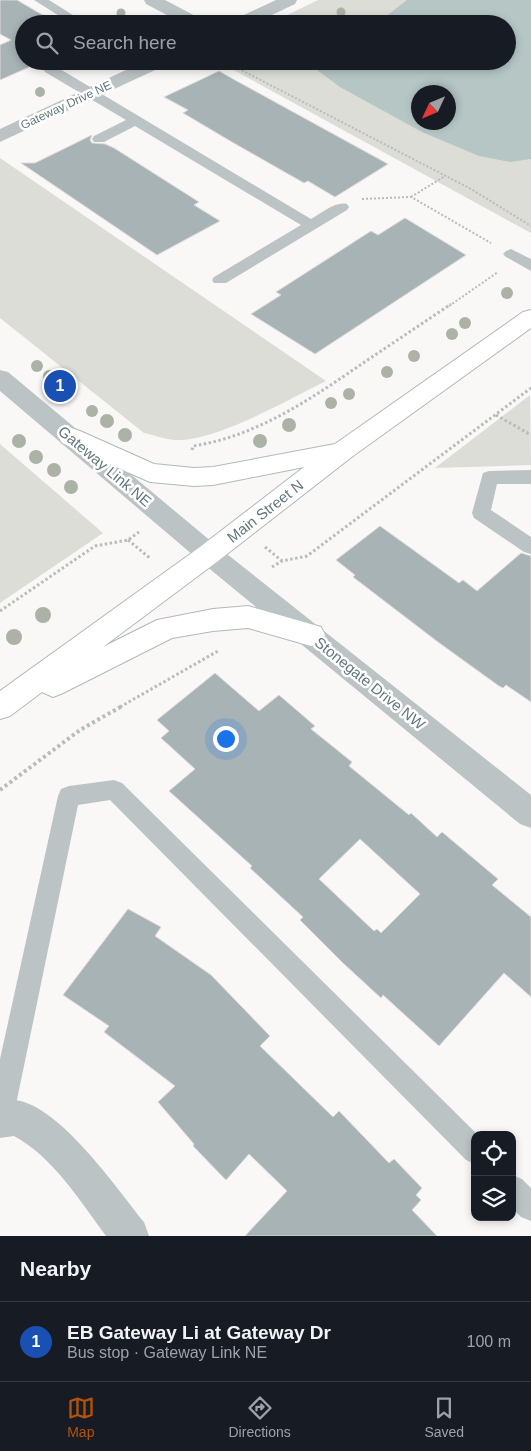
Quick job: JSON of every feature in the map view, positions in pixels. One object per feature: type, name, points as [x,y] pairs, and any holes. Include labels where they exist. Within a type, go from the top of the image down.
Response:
[{"type":"street","points":[[152,0],[180,15]]},
{"type":"street","points":[[258,15],[289,0]]},
{"type":"street","name":"Gateway Drive NE","points":[[0,136],[141,70]]},
{"type":"street","name":"Main Street N","points":[[0,707],[209,554],[344,450],[531,317]]},
{"type":"street","name":"Gateway Link NE","points":[[0,378],[209,554]]},
{"type":"street","points":[[71,437],[150,472],[194,477],[213,476],[344,450]]},
{"type":"street","name":"Stonegate Drive NW","points":[[209,554],[531,814]]},
{"type":"street","points":[[0,712],[167,628],[213,620],[248,617],[311,635]]},
{"type":"street","points":[[0,1119],[17,1118],[44,1134],[74,1165],[130,1236]]},
{"type":"lane","points":[[40,0],[66,15]]},
{"type":"lane","points":[[52,70],[311,225]]},
{"type":"lane","points":[[99,140],[136,120]]},
{"type":"lane","points":[[220,280],[342,206]]},
{"type":"lane","points":[[531,477],[489,478],[481,513],[531,547]]},
{"type":"lane","points":[[0,1119],[69,796],[114,790],[471,1147]]},
{"type":"lane","points":[[516,1193],[531,1207]]},
{"type":"path","points":[[241,70],[490,200],[531,226]]},
{"type":"path","points":[[342,206],[356,199],[411,197],[445,176]]},
{"type":"path","points":[[193,446],[207,446],[241,434],[314,396],[520,259],[411,197]]},
{"type":"path","points":[[282,561],[307,556],[531,388]]},
{"type":"path","points":[[496,415],[531,435]]},
{"type":"path","points":[[0,611],[95,546],[128,540]]},
{"type":"path","points":[[0,790],[80,730],[218,651]]},
{"type":"shaded area","points":[[318,0],[531,0],[531,233],[233,70],[516,70],[516,15],[287,15]]},
{"type":"shaded area","points":[[407,0],[531,0],[531,159],[510,162],[479,156],[418,130],[456,130],[456,85],[411,85],[411,126],[340,87],[317,70],[516,70],[516,15],[388,15]]},
{"type":"shaded area","points":[[0,158],[326,381],[272,409],[210,434],[191,439],[174,440],[144,433],[0,318]]},
{"type":"shaded area","points":[[530,395],[531,465],[435,468]]},
{"type":"shaded area","points":[[0,444],[103,533],[0,603]]},
{"type":"building","points":[[0,0],[17,0],[43,15],[15,15],[15,70],[23,70],[0,80],[0,45],[11,40],[0,34]]},
{"type":"building","points":[[219,71],[388,164],[335,197],[308,181],[304,183],[232,142],[183,113],[188,110],[164,97]]},
{"type":"building","points":[[92,135],[90,140],[92,143],[105,144],[114,148],[199,202],[194,205],[220,221],[157,255],[21,163],[35,163]]},
{"type":"building","points":[[405,218],[466,255],[315,354],[251,314],[281,295],[276,292],[371,231],[378,235]]},
{"type":"building","points":[[380,526],[459,583],[463,580],[477,591],[521,553],[531,556],[531,702],[506,685],[503,688],[499,686],[438,642],[353,577],[355,575],[336,560]]},
{"type":"building","points":[[215,673],[259,711],[279,695],[315,726],[311,729],[352,762],[349,766],[409,815],[411,813],[437,837],[442,832],[498,879],[492,885],[531,917],[531,997],[504,973],[439,1046],[383,995],[381,998],[343,963],[300,920],[303,917],[250,868],[252,866],[169,791],[195,769],[161,738],[169,731],[157,720]],"holes":[[[360,839],[420,894],[381,933],[377,929],[374,931],[319,879]]]},
{"type":"building","points":[[128,909],[161,927],[155,936],[211,975],[270,1036],[260,1046],[333,1117],[339,1111],[389,1163],[394,1159],[422,1188],[416,1195],[421,1200],[412,1210],[437,1236],[245,1236],[287,1191],[249,1154],[226,1180],[193,1146],[194,1144],[158,1102],[175,1086],[104,1032],[109,1026],[63,995]]},
{"type":"place","name":"EB Gateway Li at Gateway Dr","points":[[60,386]]}]
